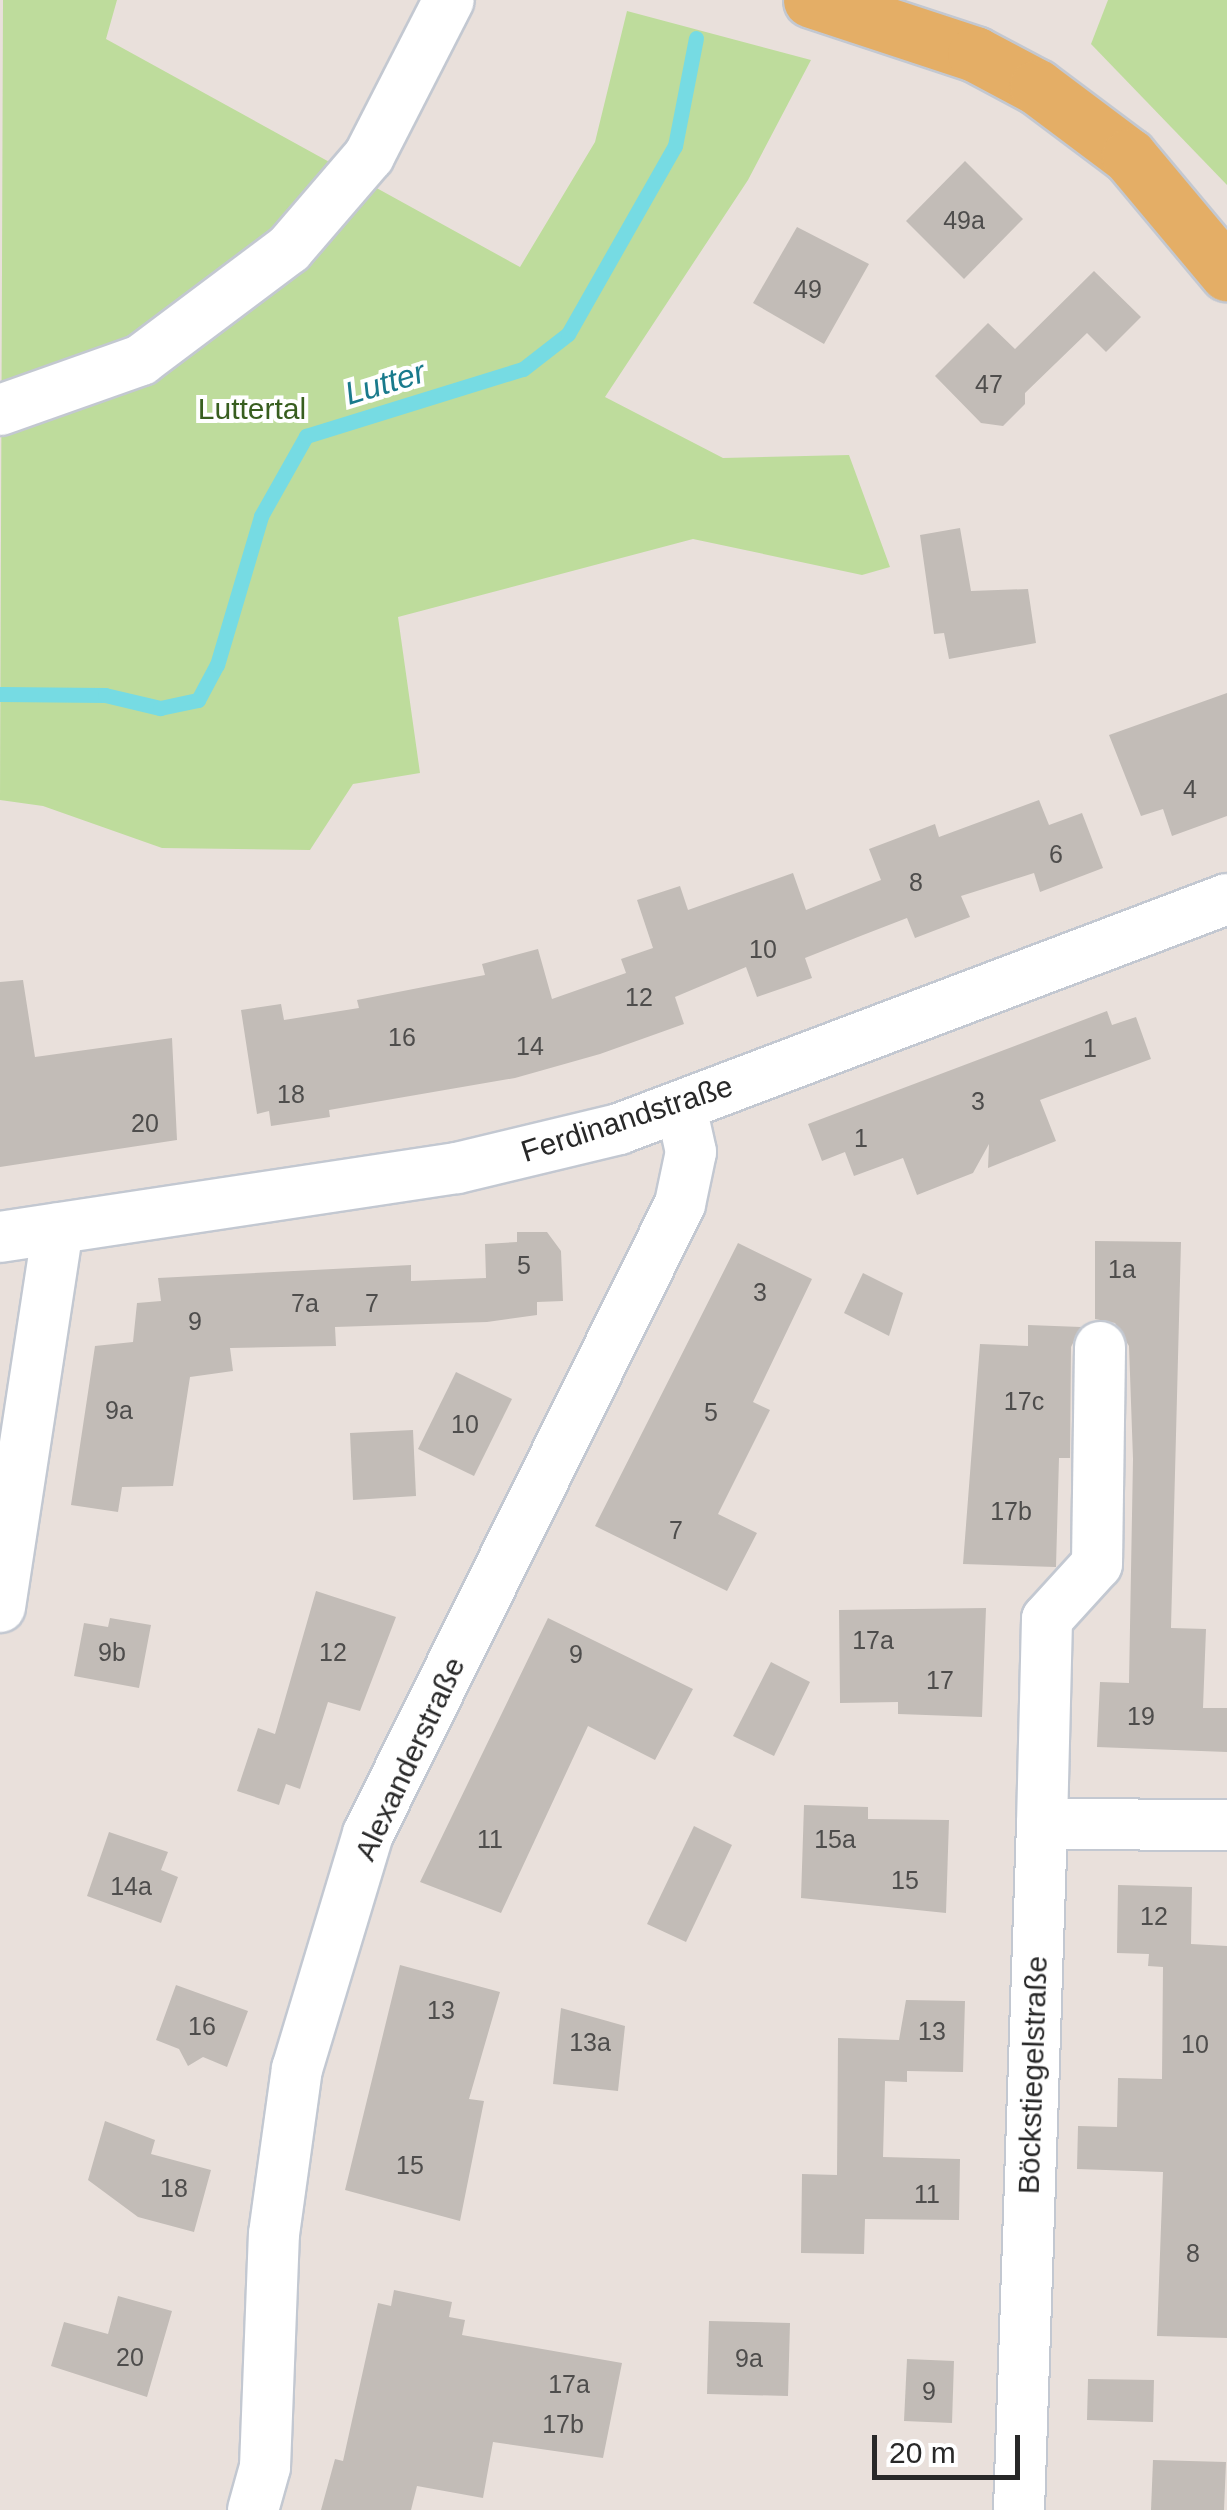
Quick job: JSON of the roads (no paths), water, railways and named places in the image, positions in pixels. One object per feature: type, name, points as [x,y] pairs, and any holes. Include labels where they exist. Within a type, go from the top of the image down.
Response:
[{"type":"main road","points":[[811,0],[975,54],[1037,87],[1129,156],[1227,273]]},
{"type":"street","points":[[0,410],[141,360],[289,249],[369,156],[413,84],[449,0]]},
{"type":"street","name":"Ferdinandstraße","points":[[0,1237],[457,1168],[681,1107],[1227,899]]},
{"type":"street","name":"Alexanderstraße","points":[[252,2510],[265,2467],[274,2234],[297,2069],[368,1834],[680,1204],[691,1152],[681,1107]]},
{"type":"street","points":[[0,1607],[58,1228]]},
{"type":"street","name":"Böckstiegelstraße","points":[[1019,2510],[1047,1619],[1096,1564],[1100,1347]]},
{"type":"street","points":[[1042,1824],[1227,1824]]},
{"type":"waterway","name":"Lutter","points":[[0,694],[105,695],[160,708],[198,700],[217,665],[261,516],[306,436],[523,369],[568,334],[675,146],[696,38]]},
{"type":"park label","name":"Luttertal","points":[[252,409]]}]
